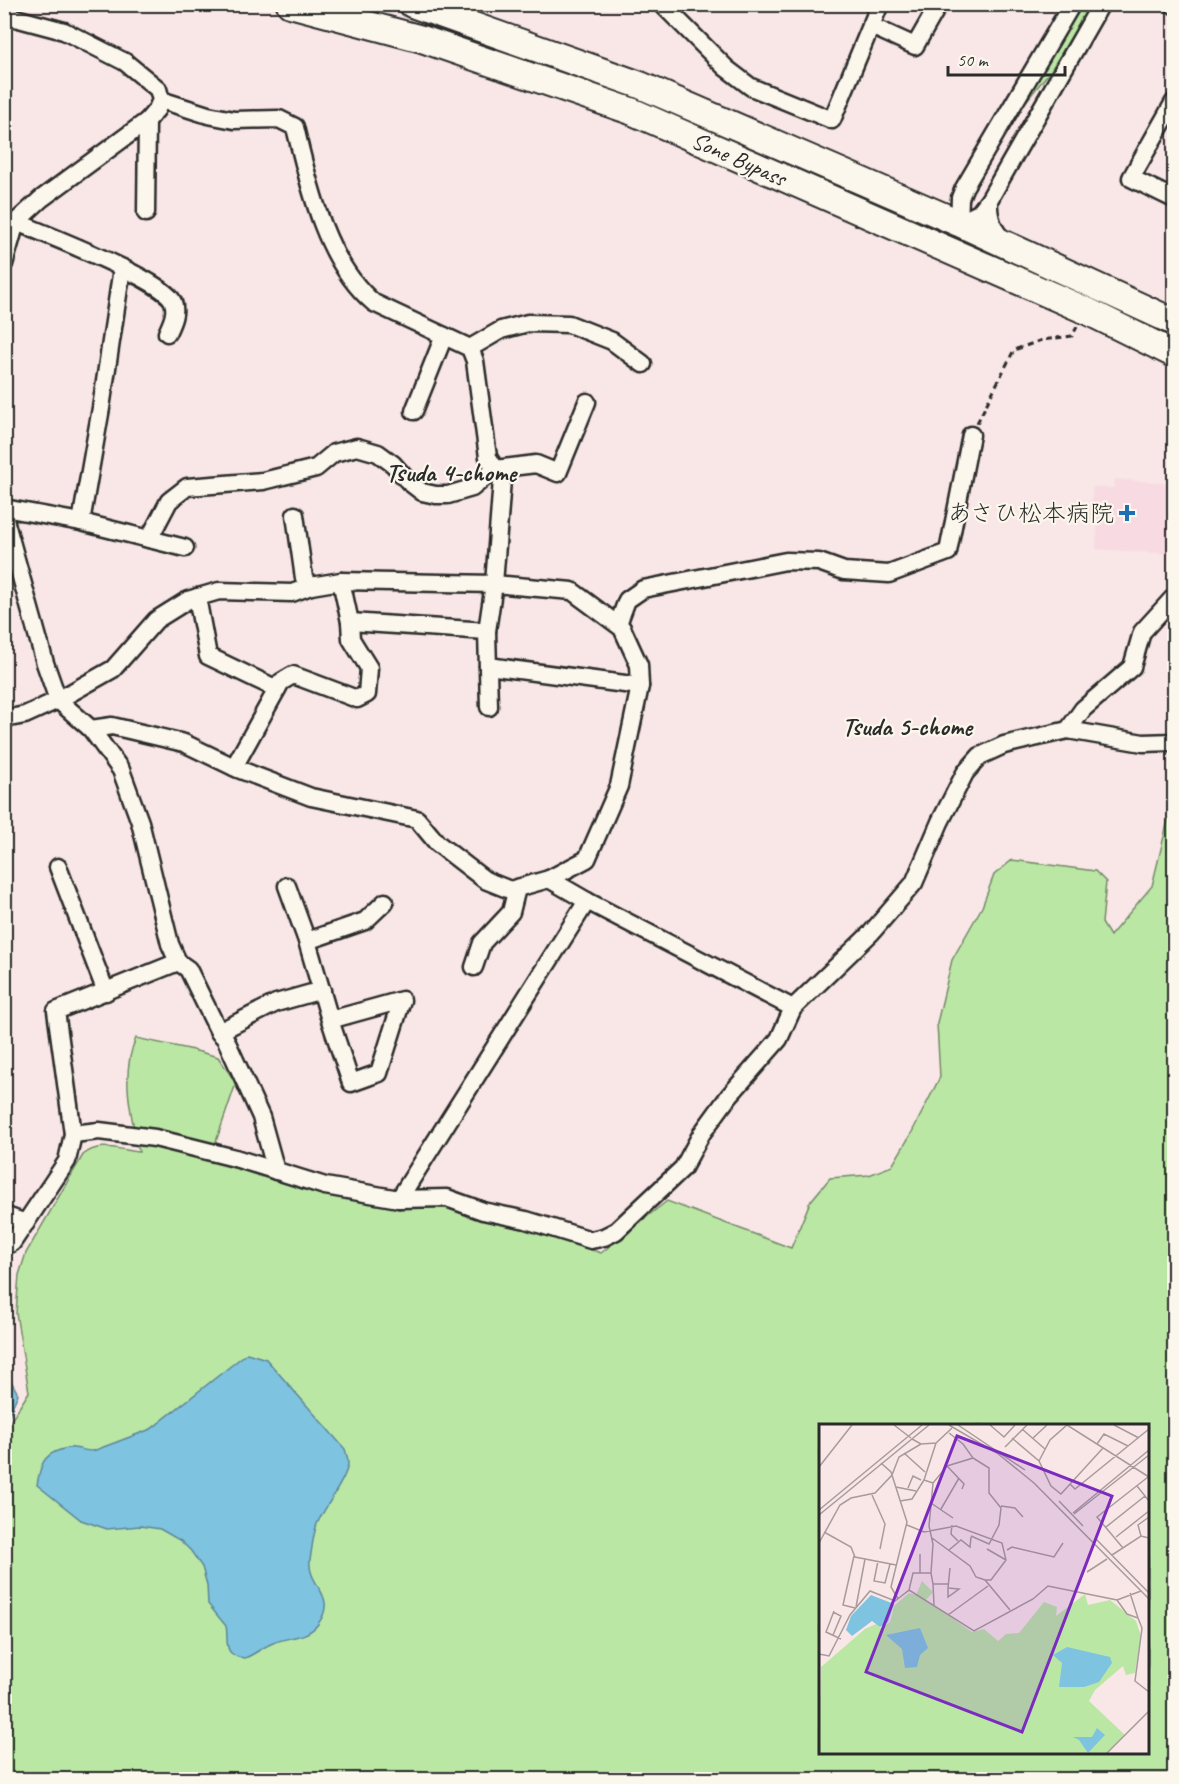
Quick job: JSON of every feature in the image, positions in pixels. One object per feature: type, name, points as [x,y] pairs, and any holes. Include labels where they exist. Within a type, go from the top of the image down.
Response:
[{"type":"highway","name":"Sone Bypass","points":[[290,4],[422,39],[630,111],[1087,311],[1174,354]]},
{"type":"highway","name":"Sone Bypass","points":[[412,4],[640,85],[959,223],[1174,322]]},
{"type":"highway","points":[[899,229],[927,234],[959,223],[969,246],[996,273]]},
{"type":"street","points":[[662,4],[726,68],[751,87],[832,120],[880,4]]},
{"type":"street","points":[[872,26],[915,46],[939,4]]},
{"type":"street","points":[[1072,4],[964,188],[960,198],[959,223],[979,213],[989,200],[1101,4]]},
{"type":"street","points":[[4,15],[64,31],[125,62],[158,88],[161,100],[147,121],[41,199],[16,222],[4,264]]},
{"type":"street","points":[[161,100],[208,115],[234,120],[279,119],[295,127],[312,196],[338,257],[361,293],[374,303],[470,348],[475,361],[488,457],[502,480],[494,584],[487,631],[489,707]]},
{"type":"street","points":[[1174,102],[1131,178],[1174,199]]},
{"type":"street","points":[[146,213],[147,121]]},
{"type":"street","points":[[911,202],[940,204],[957,196],[964,188]]},
{"type":"street","points":[[989,200],[991,221],[1000,237],[1008,245]]},
{"type":"street","points":[[16,222],[141,277],[169,295],[175,312],[167,333]]},
{"type":"street","points":[[81,522],[122,268]]},
{"type":"street","points":[[470,348],[501,330],[528,323],[569,324],[612,341],[643,364]]},
{"type":"street","points":[[414,411],[444,336]]},
{"type":"street","points":[[149,539],[169,501],[187,487],[263,481],[316,468],[334,453],[357,447],[378,453],[422,492],[436,495],[447,495],[472,488],[495,469],[536,464],[558,473],[586,402]]},
{"type":"street","points":[[618,624],[627,600],[643,589],[786,561],[819,562],[844,571],[889,574],[948,552],[971,435]]},
{"type":"street","points":[[4,508],[81,522],[185,548]]},
{"type":"street","points":[[295,515],[304,578],[311,586]]},
{"type":"street","points":[[4,516],[45,663],[58,700],[91,729],[121,770],[140,822],[170,944],[178,962],[188,969],[219,1032],[225,1038],[261,1117],[276,1171]]},
{"type":"street","points":[[234,767],[281,682],[293,675],[357,699],[367,694],[369,668],[351,639],[350,622],[340,581]]},
{"type":"street","points":[[4,719],[25,715],[58,700],[113,669],[156,620],[188,600],[219,591],[292,593],[311,586],[340,581],[494,584],[572,591],[622,628],[639,665],[640,686],[619,786],[587,859],[549,879],[510,890],[485,880],[437,843],[417,819],[311,797],[234,767],[184,743],[112,726],[91,729]]},
{"type":"street","points":[[197,597],[208,656],[277,689]]},
{"type":"street","points":[[1068,730],[1083,709],[1132,667],[1142,632],[1174,597]]},
{"type":"street","points":[[350,622],[487,631]]},
{"type":"street","points":[[488,666],[640,686]]},
{"type":"street","points":[[73,1134],[99,1131],[155,1138],[235,1158],[325,1186],[399,1199],[447,1198],[483,1211],[526,1220],[591,1240],[604,1237],[616,1231],[683,1168],[702,1133],[729,1096],[779,1039],[793,1008],[871,933],[914,883],[965,773],[980,756],[1004,745],[1068,730],[1143,743],[1174,742]]},
{"type":"street","points":[[58,867],[106,992]]},
{"type":"street","points":[[549,879],[793,1008]]},
{"type":"street","points":[[287,886],[307,941],[330,1020],[351,1083],[379,1074],[402,1000],[330,1020]]},
{"type":"street","points":[[474,967],[482,943],[511,912],[517,888]]},
{"type":"street","points":[[399,1199],[587,901]]},
{"type":"street","points":[[307,941],[364,921],[385,902]]},
{"type":"street","points":[[4,1246],[12,1243],[67,1161],[73,1134],[56,1011],[178,962]]},
{"type":"street","points":[[219,1032],[276,1003],[322,990]]},
{"type":"street","points":[[4,1215],[26,1222]]},
{"type":"path","points":[[971,435],[1014,350],[1042,340],[1072,336],[1087,311]]},
{"type":"shaded area","name":"あさひ松本病院","points":[[1115,479],[1174,484],[1174,554],[1096,549],[1098,521],[1079,519],[1081,505],[1091,506],[1093,487],[1114,488]]},
{"type":"green space","points":[[1080,5],[1091,5],[1051,70],[1024,104],[976,185],[974,184]]},
{"type":"green space","points":[[1174,813],[1174,1779],[5,1780],[5,1430],[29,1392],[16,1313],[19,1275],[26,1253],[83,1155],[103,1147],[139,1152],[128,1095],[129,1066],[136,1038],[218,1057],[236,1083],[210,1159],[233,1168],[317,1185],[342,1198],[447,1204],[601,1253],[667,1201],[791,1248],[810,1202],[830,1178],[869,1175],[892,1166],[911,1134],[940,1077],[937,1023],[952,960],[982,907],[994,875],[1012,860],[1095,871],[1106,882],[1102,923],[1110,936],[1152,886],[1168,820]]},
{"type":"water","points":[[5,1347],[10,1379],[18,1394],[5,1423]]},
{"type":"water","points":[[247,1353],[266,1359],[345,1449],[348,1463],[344,1476],[317,1524],[310,1560],[310,1569],[324,1598],[324,1614],[314,1629],[309,1632],[273,1643],[245,1658],[237,1657],[229,1651],[226,1626],[208,1604],[207,1585],[202,1567],[181,1541],[160,1529],[140,1526],[107,1529],[81,1520],[37,1485],[41,1468],[49,1455],[70,1448],[93,1451],[151,1429]]},
{"type":"place","name":"あさひ松本病院","points":[[1127,513]]},
{"type":"district","name":"Tsuda 4-chome","points":[[451,472]]},
{"type":"district","name":"Tsuda 5-chome","points":[[907,726]]}]
